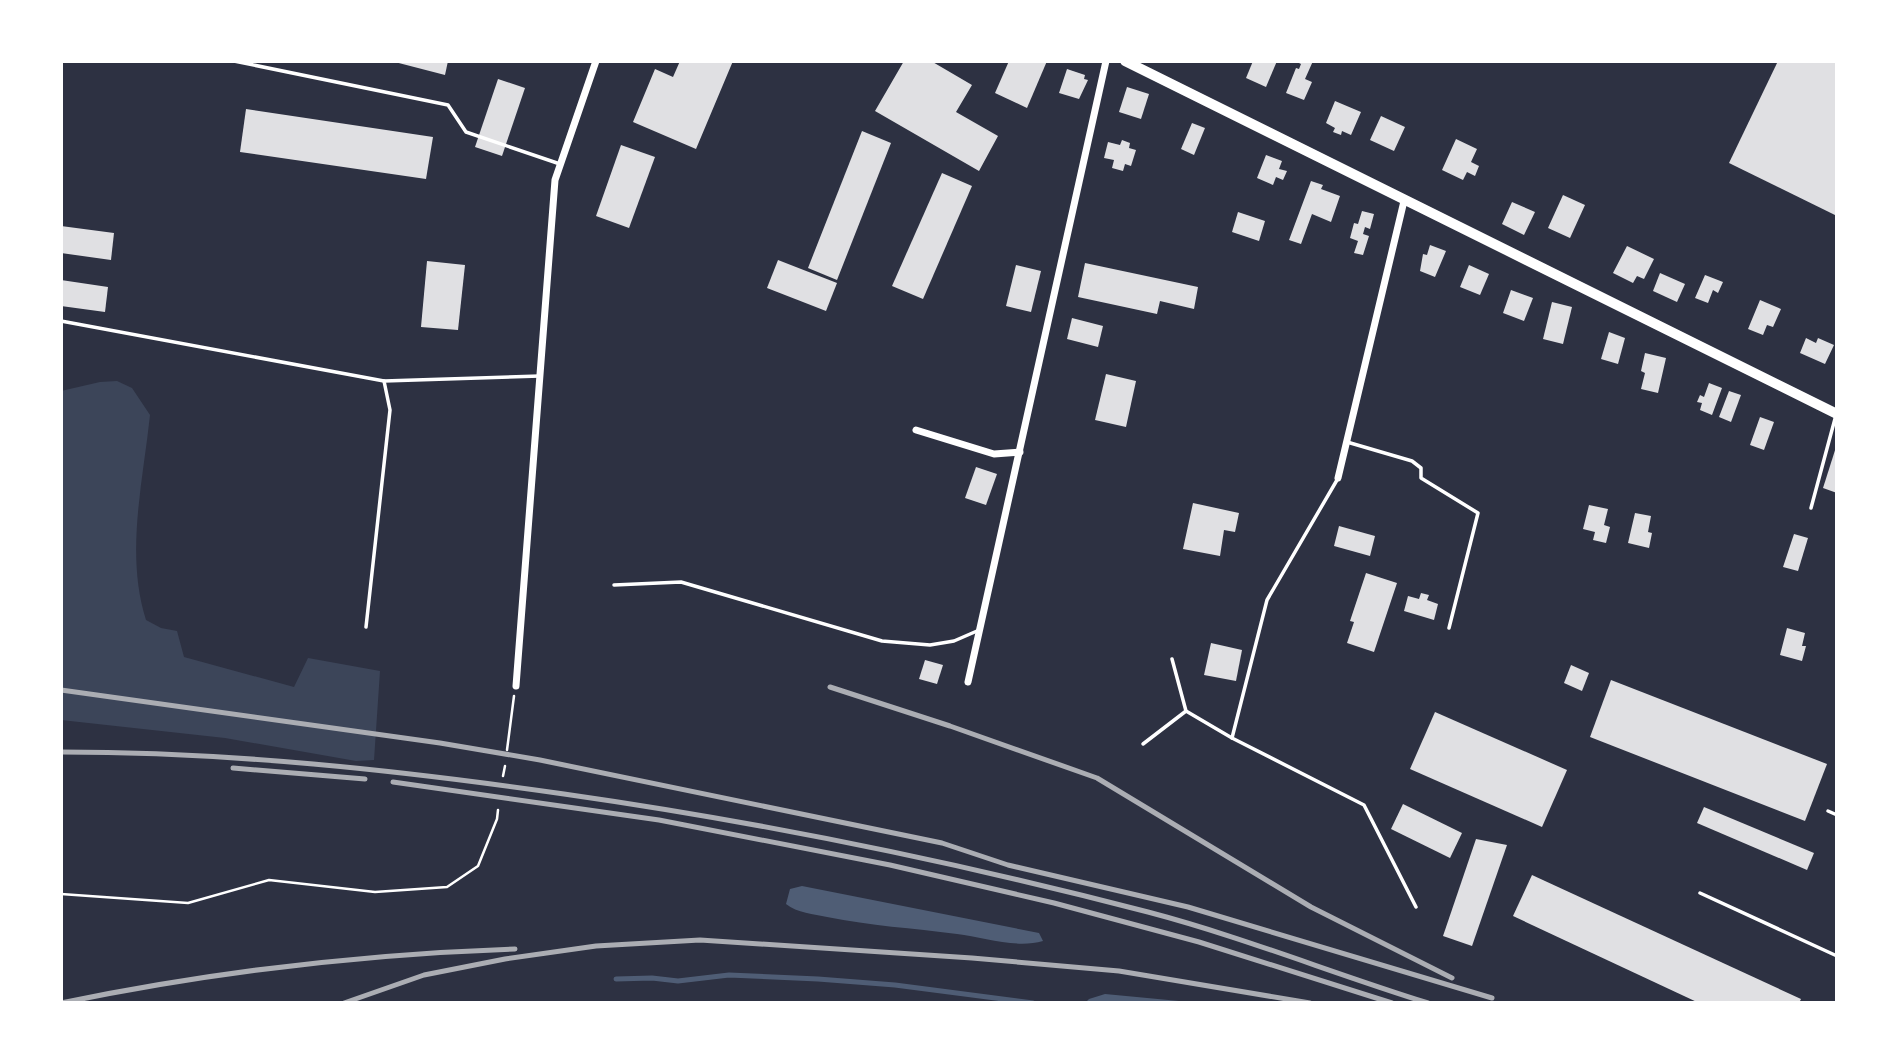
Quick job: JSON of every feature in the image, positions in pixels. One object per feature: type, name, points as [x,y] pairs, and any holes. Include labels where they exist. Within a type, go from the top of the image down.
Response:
[{"type":"street","points":[[516,686],[555,180],[596,61]]},
{"type":"street","points":[[968,682],[1106,61]]},
{"type":"street","points":[[1125,61],[1837,414]]},
{"type":"street","points":[[1338,478],[1404,201]]},
{"type":"street","points":[[916,430],[994,454],[1020,452]]},
{"type":"lane","points":[[234,61],[448,105],[466,132],[560,164]]},
{"type":"lane","points":[[61,321],[384,381],[540,376]]},
{"type":"lane","points":[[366,627],[390,410],[384,381]]},
{"type":"lane","points":[[1811,508],[1837,414]]},
{"type":"lane","points":[[1346,441],[1412,461],[1421,468],[1421,478],[1478,513],[1448,628]]},
{"type":"lane","points":[[1232,738],[1267,600],[1338,478]]},
{"type":"lane","points":[[614,585],[681,582],[882,641],[930,645],[954,641],[979,630]]},
{"type":"lane","points":[[1172,659],[1186,711],[1232,738],[1364,805],[1416,907]]},
{"type":"lane","points":[[1143,744],[1186,711]]},
{"type":"lane","points":[[1828,811],[1837,815]]},
{"type":"lane","points":[[1700,893],[1837,956]]},
{"type":"path","points":[[507,750],[516,686]]},
{"type":"path","points":[[503,776],[505,766]]},
{"type":"path","points":[[61,894],[188,903],[269,880],[375,892],[447,887],[478,866],[498,810]]},
{"type":"shaded area","points":[[117,381],[132,388],[150,415],[136,544],[140,595],[146,620],[161,628],[177,631],[184,657],[294,687],[308,658],[380,671],[374,760],[356,761],[225,738],[61,720],[61,391]]},
{"type":"shaded area","points":[[802,886],[1039,933],[1043,941],[1011,943],[806,913],[786,904],[790,889]]},
{"type":"shaded area","points":[[1105,994],[1200,1003],[1085,1003]]},
{"type":"building","points":[[391,61],[448,61],[445,75]]},
{"type":"building","points":[[680,61],[733,61],[696,149],[633,122],[655,69],[673,77]]},
{"type":"building","points":[[904,61],[931,61],[972,85],[956,112],[998,136],[979,171],[875,111]]},
{"type":"building","points":[[1009,61],[1047,61],[1027,108],[995,93]]},
{"type":"building","points":[[1253,61],[1277,61],[1266,87],[1246,78]]},
{"type":"building","points":[[1295,61],[1313,61],[1305,79],[1312,82],[1304,100],[1286,93],[1296,68],[1299,69],[1301,64]]},
{"type":"building","points":[[1778,61],[1837,61],[1837,216],[1729,163]]},
{"type":"building","points":[[1067,69],[1085,75],[1084,79],[1088,80],[1079,99],[1059,93]]},
{"type":"building","points":[[498,79],[525,88],[502,156],[475,147]]},
{"type":"building","points":[[1127,87],[1149,94],[1141,119],[1119,112]]},
{"type":"building","points":[[1335,101],[1361,112],[1351,135],[1342,131],[1341,135],[1333,132],[1335,128],[1326,123]]},
{"type":"building","points":[[246,109],[433,137],[426,179],[240,152]]},
{"type":"building","points":[[1381,116],[1405,127],[1394,151],[1370,140]]},
{"type":"building","points":[[1192,123],[1205,128],[1194,155],[1181,149]]},
{"type":"building","points":[[862,131],[891,143],[837,280],[808,268]]},
{"type":"building","points":[[1456,139],[1477,149],[1471,162],[1479,166],[1475,176],[1467,172],[1463,180],[1442,170]]},
{"type":"building","points":[[1122,140],[1130,143],[1129,148],[1136,150],[1131,166],[1125,164],[1123,171],[1112,168],[1114,160],[1104,158],[1108,142],[1120,145]]},
{"type":"building","points":[[621,145],[655,157],[629,228],[596,216]]},
{"type":"building","points":[[1266,155],[1282,161],[1279,169],[1287,171],[1283,180],[1276,177],[1273,185],[1257,178]]},
{"type":"building","points":[[942,173],[972,186],[923,299],[892,286]]},
{"type":"building","points":[[1311,181],[1323,185],[1321,189],[1340,196],[1331,222],[1312,214],[1301,244],[1289,240]]},
{"type":"building","points":[[1563,195],[1585,205],[1570,238],[1548,228]]},
{"type":"building","points":[[1512,202],[1535,212],[1524,235],[1502,224]]},
{"type":"building","points":[[1362,211],[1374,214],[1370,229],[1365,227],[1363,234],[1369,236],[1363,255],[1354,253],[1358,241],[1350,238],[1354,223],[1358,224]]},
{"type":"building","points":[[1238,212],[1265,221],[1259,241],[1232,232]]},
{"type":"building","points":[[61,226],[114,233],[111,260],[61,253]]},
{"type":"building","points":[[1430,245],[1446,251],[1435,277],[1420,271],[1423,254],[1427,255]]},
{"type":"building","points":[[1627,246],[1654,259],[1644,279],[1637,276],[1633,283],[1613,273]]},
{"type":"building","points":[[778,260],[837,283],[826,311],[767,288]]},
{"type":"building","points":[[427,261],[465,265],[458,330],[421,327]]},
{"type":"building","points":[[1085,263],[1198,287],[1194,309],[1160,301],[1157,314],[1078,297]]},
{"type":"building","points":[[1016,265],[1041,271],[1031,312],[1006,306]]},
{"type":"building","points":[[1469,265],[1489,274],[1480,295],[1460,287]]},
{"type":"building","points":[[1660,273],[1685,284],[1677,302],[1653,291]]},
{"type":"building","points":[[1705,275],[1723,282],[1718,293],[1713,290],[1708,303],[1695,298]]},
{"type":"building","points":[[61,280],[108,287],[105,312],[61,306]]},
{"type":"building","points":[[1511,290],[1533,298],[1524,321],[1503,313]]},
{"type":"building","points":[[1760,300],[1781,309],[1773,327],[1767,325],[1763,335],[1748,329]]},
{"type":"building","points":[[1552,302],[1572,307],[1563,344],[1543,339]]},
{"type":"building","points":[[1072,318],[1103,326],[1098,347],[1067,339]]},
{"type":"building","points":[[1609,332],[1625,338],[1618,364],[1601,359]]},
{"type":"building","points":[[1806,338],[1816,343],[1818,338],[1834,345],[1825,364],[1800,353]]},
{"type":"building","points":[[1645,353],[1666,358],[1658,393],[1641,389],[1645,373],[1641,371]]},
{"type":"building","points":[[1106,374],[1136,381],[1126,427],[1095,420]]},
{"type":"building","points":[[1709,383],[1722,388],[1712,415],[1700,410],[1702,403],[1697,402],[1700,395],[1704,397]]},
{"type":"building","points":[[1729,391],[1741,395],[1731,422],[1719,417]]},
{"type":"building","points":[[1760,417],[1774,422],[1764,450],[1750,445]]},
{"type":"building","points":[[1837,444],[1837,493],[1823,488]]},
{"type":"building","points":[[976,467],[997,474],[986,505],[965,498]]},
{"type":"building","points":[[1193,503],[1239,513],[1235,532],[1224,530],[1220,556],[1183,549]]},
{"type":"building","points":[[1589,505],[1608,509],[1604,525],[1610,527],[1606,543],[1593,540],[1595,532],[1583,529]]},
{"type":"building","points":[[1635,513],[1651,516],[1649,548],[1628,543]]},
{"type":"building","points":[[1339,526],[1375,536],[1370,556],[1334,546]]},
{"type":"building","points":[[1794,534],[1808,538],[1798,571],[1783,567]]},
{"type":"building","points":[[1366,573],[1397,583],[1374,652],[1347,643],[1354,622],[1350,621]]},
{"type":"building","points":[[1421,593],[1429,595],[1427,600],[1438,604],[1434,620],[1404,611],[1408,596],[1419,599]]},
{"type":"building","points":[[1787,628],[1805,633],[1802,646],[1806,646],[1802,661],[1780,655]]},
{"type":"building","points":[[1211,643],[1242,650],[1236,681],[1204,675]]},
{"type":"building","points":[[925,660],[943,665],[937,684],[919,679]]},
{"type":"building","points":[[1571,665],[1589,673],[1582,691],[1564,683]]},
{"type":"building","points":[[1611,680],[1827,764],[1805,821],[1590,737]]},
{"type":"building","points":[[1435,712],[1567,770],[1542,827],[1410,769]]},
{"type":"building","points":[[1403,804],[1462,833],[1450,858],[1391,829]]},
{"type":"building","points":[[1704,807],[1814,853],[1807,870],[1697,823]]},
{"type":"building","points":[[1476,839],[1507,845],[1472,946],[1443,936]]},
{"type":"building","points":[[1532,875],[1801,999],[1799,1003],[1699,1003],[1513,916]]},
{"type":"waterway","points":[[616,979],[652,978],[678,981],[729,975],[818,979],[895,985],[1033,1003]]},
{"type":"railway","points":[[830,687],[1097,778],[1311,907],[1452,978]]},
{"type":"railway","points":[[61,690],[440,743],[540,760],[942,843],[1008,865],[1188,907],[1492,998]]},
{"type":"railway","points":[[61,752],[187,755],[376,770],[564,794],[784,830],[1003,876],[1148,912],[1428,1003]]},
{"type":"railway","points":[[233,768],[365,779]]},
{"type":"railway","points":[[393,782],[659,820],[890,865],[1054,903],[1199,942],[1392,1003]]},
{"type":"railway","points":[[344,1003],[424,975],[505,959],[596,946],[700,940],[972,958],[1119,971],[1310,1003]]},
{"type":"railway","points":[[61,1003],[174,982],[287,966],[401,955],[515,949]]}]
